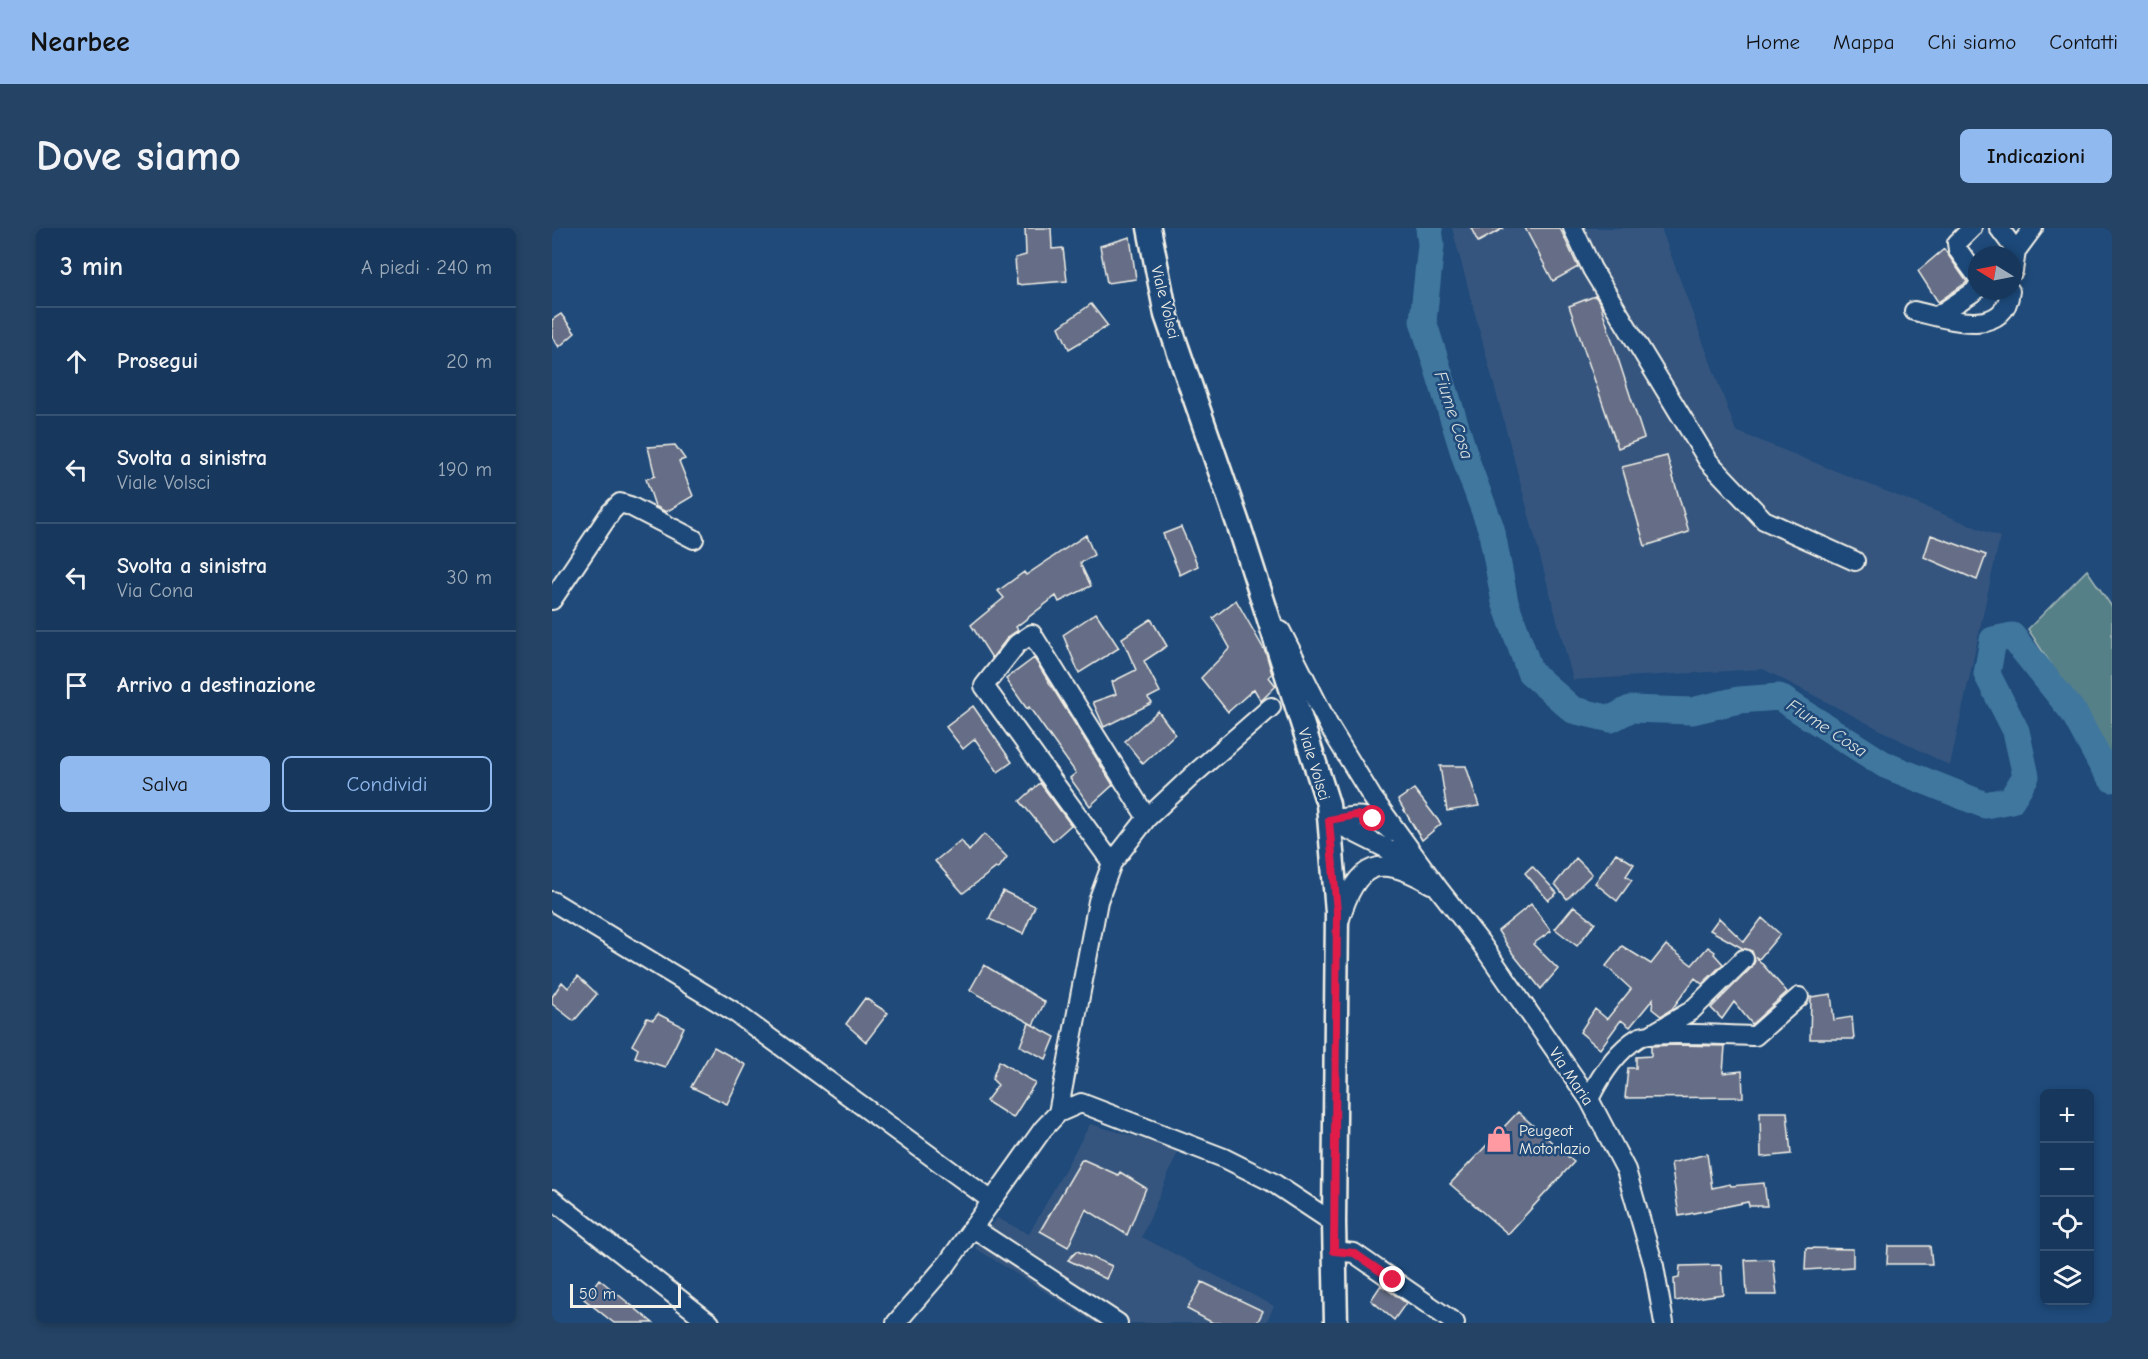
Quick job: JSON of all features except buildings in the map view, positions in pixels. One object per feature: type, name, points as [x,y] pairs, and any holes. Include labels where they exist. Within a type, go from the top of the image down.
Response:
[{"type":"main road","name":"Viale Volsci","points":[[1149,228],[1166,315],[1261,594],[1328,804],[1337,928],[1334,1223],[1336,1323]]},
{"type":"street","points":[[1573,228],[1592,269],[1709,462],[1764,520],[1856,561]]},
{"type":"street","points":[[1968,264],[1958,250],[1957,243],[1972,228]]},
{"type":"street","points":[[1999,228],[2012,246]]},
{"type":"street","points":[[2020,246],[2033,228]]},
{"type":"street","points":[[1936,316],[1968,295]]},
{"type":"street","points":[[1914,311],[1977,324],[1991,320],[2003,312],[2009,300]]},
{"type":"street","points":[[552,600],[611,512],[620,503],[694,538]]},
{"type":"street","points":[[1261,594],[1330,728],[1372,797],[1438,888]]},
{"type":"street","points":[[1112,863],[984,686],[1017,644],[1032,634],[1147,818]]},
{"type":"street","points":[[1058,1113],[1098,901],[1112,863],[1147,818],[1270,707]]},
{"type":"street","points":[[1329,820],[1356,815],[1373,819],[1387,827],[1409,848]]},
{"type":"street","points":[[1329,820],[1395,853],[1438,888]]},
{"type":"street","points":[[1337,928],[1353,885],[1362,874],[1371,869],[1383,866],[1398,868],[1438,888]]},
{"type":"street","name":"Via Maria","points":[[1438,888],[1480,942],[1589,1099],[1626,1170],[1654,1266],[1664,1323]]},
{"type":"street","points":[[552,901],[733,1011],[992,1201]]},
{"type":"street","points":[[1649,1035],[1691,1011],[1744,959]]},
{"type":"street","points":[[1589,1099],[1601,1074],[1639,1036],[1755,1036],[1799,998]]},
{"type":"street","points":[[896,1323],[947,1264],[1043,1129],[1058,1113],[1081,1103],[1224,1158],[1272,1182],[1334,1223]]},
{"type":"street","points":[[552,1199],[710,1323]]},
{"type":"street","points":[[973,1228],[1118,1323]]},
{"type":"street","points":[[1334,1251],[1354,1253],[1455,1323]]},
{"type":"shaded area","points":[[1452,228],[1661,228],[1736,431],[2000,537],[1950,766],[1763,669],[1573,680]]},
{"type":"shaded area","points":[[1090,1124],[1179,1149],[1142,1237],[1274,1306],[1266,1323],[1095,1323],[975,1248],[997,1218],[1029,1234]]},
{"type":"green space","points":[[2087,570],[2112,607],[2112,758],[2028,629]]},
{"type":"waterway","name":"Fiume Cosa","points":[[1429,228],[1431,245],[1423,321],[1469,469],[1491,528],[1505,602],[1530,672],[1573,710],[1611,719],[1630,709],[1692,711],[1739,700],[1779,697],[1885,765],[1985,805],[2011,800],[2026,776],[2016,731],[1987,674],[1993,640],[2012,636],[2074,713],[2112,779]]},
{"type":"place","name":"Peugeot Motorlazio","points":[[1499,1139]]},
{"type":"route","points":[[1373,819],[1356,815],[1329,820],[1337,912],[1334,1251],[1354,1253],[1393,1280]]}]
